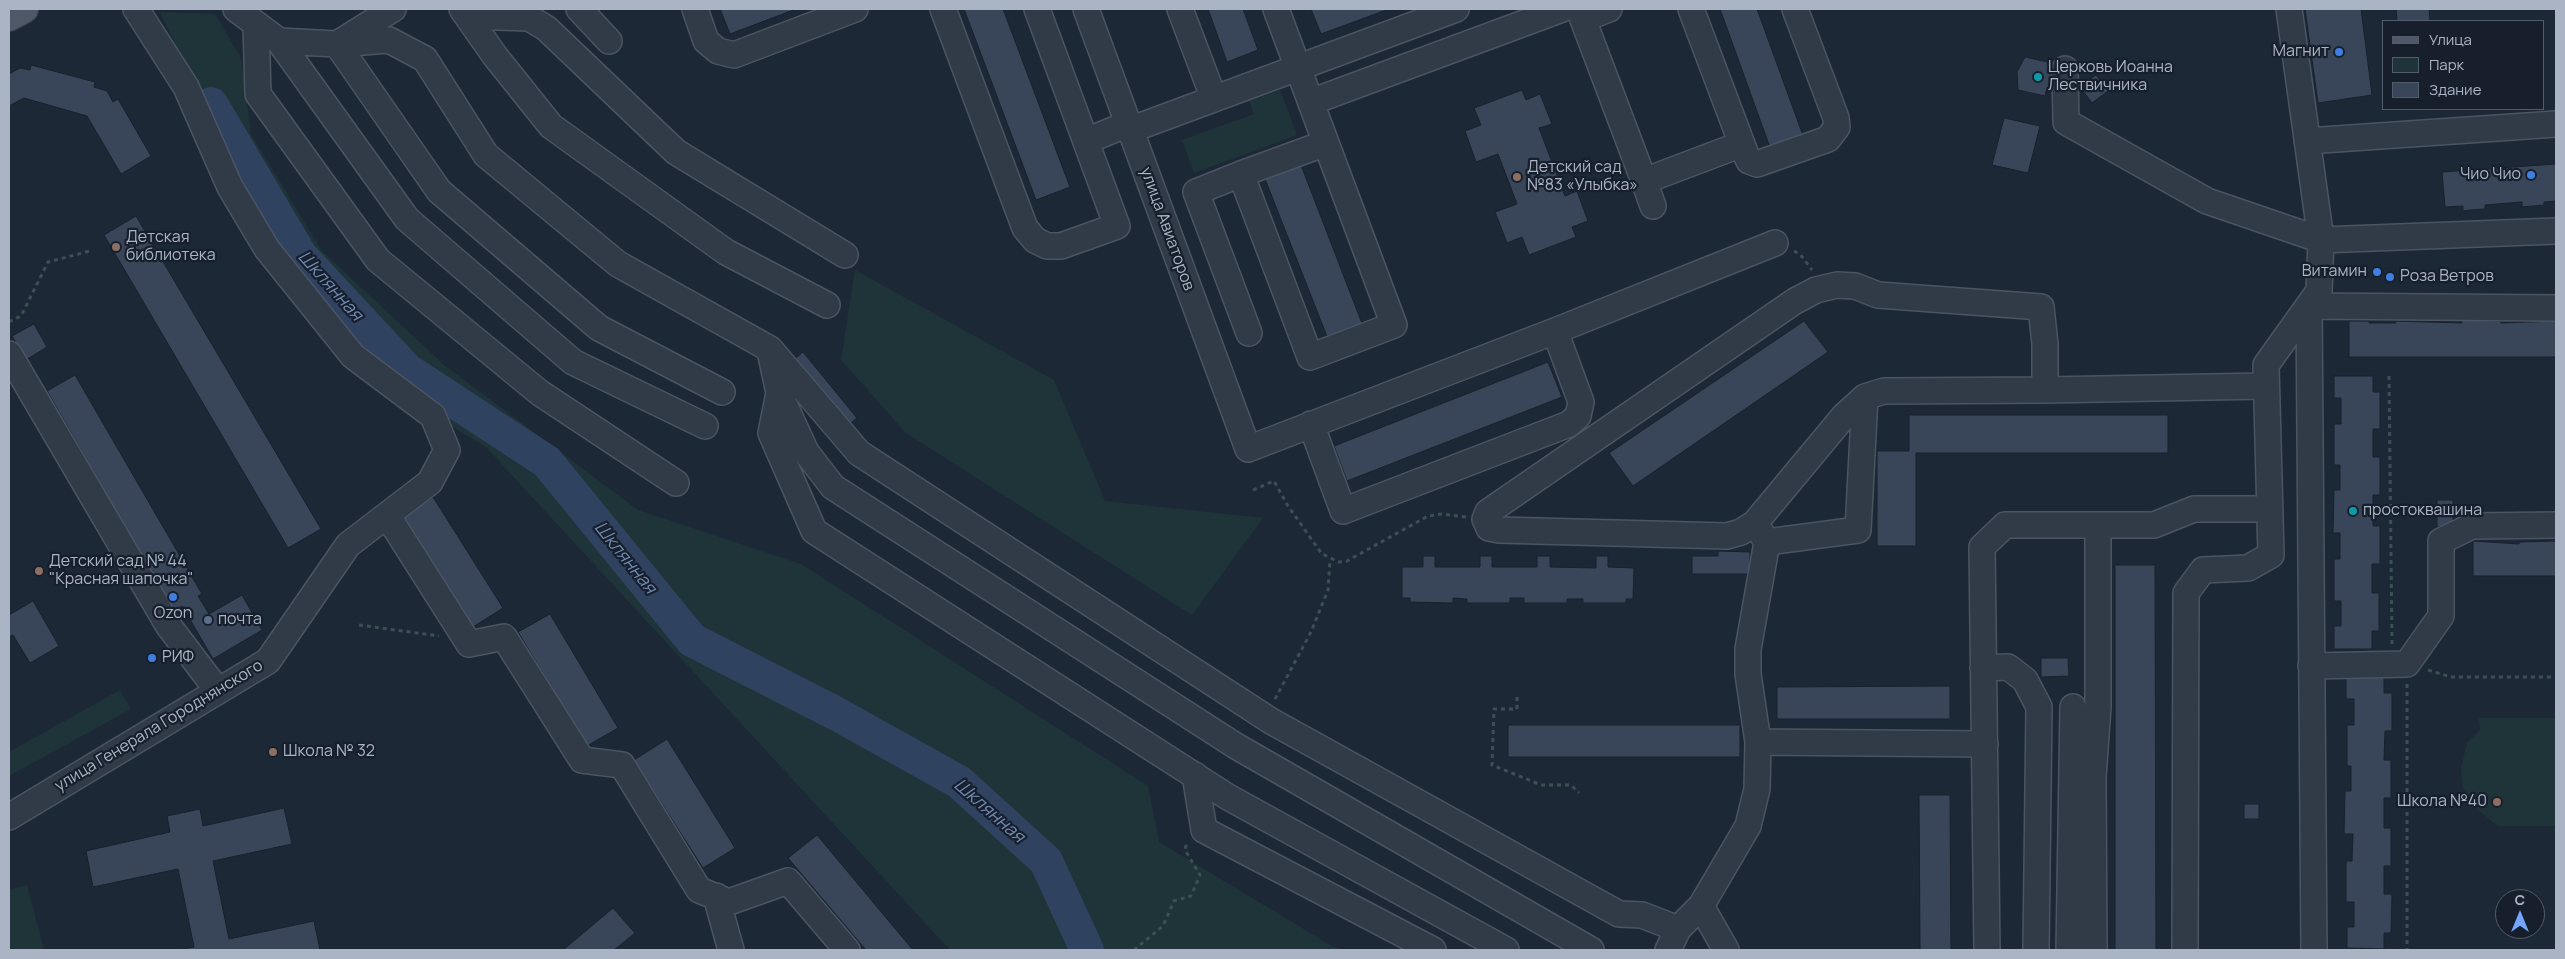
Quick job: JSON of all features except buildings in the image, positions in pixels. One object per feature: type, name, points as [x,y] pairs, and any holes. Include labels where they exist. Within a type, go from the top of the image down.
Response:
[{"type":"main road","points":[[9,17],[24,9]]},
{"type":"street","name":"улица Генерала Городнянского","points":[[9,817],[268,661],[348,545],[430,482],[447,450],[433,416],[353,356],[267,249],[230,187],[186,87],[136,9]]},
{"type":"street","points":[[236,9],[279,41],[407,219],[573,362],[705,426]]},
{"type":"street","points":[[337,44],[393,9]]},
{"type":"street","points":[[580,9],[609,41]]},
{"type":"street","points":[[694,9],[706,41],[718,51],[734,55],[855,9]]},
{"type":"street","points":[[943,9],[1025,228],[1035,240],[1047,246],[1061,246],[1117,226],[1037,9]]},
{"type":"street","name":"улица Авиаторов","points":[[1086,9],[1248,449],[1311,424]]},
{"type":"street","points":[[1180,9],[1214,99]]},
{"type":"street","points":[[1241,174],[1310,357],[1394,325],[1276,9]]},
{"type":"street","points":[[1086,140],[1214,99],[1456,9]]},
{"type":"street","points":[[1311,102],[1575,12],[1609,9]]},
{"type":"street","points":[[1691,9],[1749,161],[1757,164],[1828,139],[1837,126],[1836,118],[1795,9]]},
{"type":"street","points":[[2185,950],[2186,592],[2203,570],[2248,568],[2271,555],[2266,365],[2318,291],[2321,240],[2289,9]]},
{"type":"street","points":[[464,12],[517,13],[530,18],[546,28],[676,152],[845,255]]},
{"type":"street","points":[[464,12],[495,56],[551,126],[726,252],[827,305]]},
{"type":"street","points":[[1575,12],[1653,206]]},
{"type":"street","points":[[256,24],[258,94],[378,260],[540,394],[676,483]]},
{"type":"street","points":[[279,41],[337,44],[389,40],[425,59],[486,154],[618,264],[770,349],[859,454],[1271,721],[1618,914],[1642,915],[1673,940],[1701,906],[1748,826],[1757,789],[1758,742],[1748,674],[1748,649],[1761,533],[1844,416],[1865,398],[1884,391],[2266,386]]},
{"type":"street","points":[[337,44],[438,191],[599,328],[722,392]]},
{"type":"street","points":[[2065,69],[2066,122],[2207,201],[2321,240],[2556,231]]},
{"type":"street","points":[[2307,142],[2556,124]]},
{"type":"street","points":[[1249,333],[1196,192],[1326,143]]},
{"type":"street","points":[[1644,181],[1742,144]]},
{"type":"street","points":[[1555,331],[1581,402],[1578,416],[1569,424],[1343,511],[1311,424],[1555,331],[1775,243]]},
{"type":"street","points":[[1865,398],[1858,530],[1741,532],[1727,536],[1499,530],[1489,528],[1485,519],[1488,512],[1795,301],[1824,288],[1837,285],[1855,286],[1878,295],[2041,307],[2045,344],[2045,390]]},
{"type":"street","points":[[2309,306],[2556,308]]},
{"type":"street","points":[[2309,306],[2314,950]]},
{"type":"street","points":[[770,349],[779,394],[806,452],[833,487],[1236,746],[1591,950]]},
{"type":"street","points":[[9,354],[168,624],[218,691]]},
{"type":"street","points":[[779,394],[772,433],[814,531],[1228,797],[1506,950]]},
{"type":"street","points":[[1987,950],[1982,547],[2005,525],[2154,525],[2194,509],[2270,510]]},
{"type":"street","points":[[387,515],[469,644],[504,637],[582,760],[622,764],[699,890],[729,902],[788,881],[846,950]]},
{"type":"street","points":[[2069,950],[2098,525]]},
{"type":"street","points":[[2311,666],[2400,664],[2441,616],[2441,541],[2472,526],[2556,525]]},
{"type":"street","points":[[1984,668],[2008,668],[2026,680],[2039,707],[2036,950]]},
{"type":"street","points":[[2039,707],[2086,707]]},
{"type":"street","points":[[2086,707],[2092,777],[2094,950]]},
{"type":"street","points":[[1758,742],[1984,744]]},
{"type":"street","points":[[1195,775],[1204,830],[1433,950]]},
{"type":"street","points":[[716,896],[731,950]]},
{"type":"street","points":[[1701,906],[1726,950]]},
{"type":"path","points":[[1775,243],[1800,254],[1824,288]]},
{"type":"path","points":[[9,322],[21,316],[48,262],[90,251]]},
{"type":"path","points":[[2389,376],[2400,664],[2407,950]]},
{"type":"path","points":[[359,624],[467,640]]},
{"type":"path","points":[[2400,664],[2451,676],[2556,677]]},
{"type":"path","points":[[1517,697],[1517,708],[1494,708],[1492,765],[1541,785],[1572,785],[1579,792]]},
{"type":"green space","points":[[160,12],[215,14],[241,58],[251,134],[322,251],[444,365],[638,510],[801,564],[1148,786],[1159,842],[1332,946],[1344,950],[950,950],[486,447],[453,427],[348,337],[267,236]]},
{"type":"green space","points":[[1280,90],[1297,135],[1194,173],[1182,140],[1254,114],[1249,101]]},
{"type":"green space","points":[[855,270],[1054,380],[1105,501],[1263,518],[1192,615],[906,433],[841,360]]},
{"type":"green space","points":[[120,690],[131,709],[9,776],[9,752]]},
{"type":"green space","points":[[2479,718],[2556,718],[2556,826],[2498,826],[2472,805],[2463,787],[2461,768],[2467,743],[2480,730]]},
{"type":"green space","points":[[27,885],[44,950],[9,950],[9,890]]},
{"type":"waterway","name":"Шклянная","points":[[211,104],[300,255],[407,370],[547,462],[692,640],[837,714],[959,782],[1046,861],[1087,950]]},
{"type":"place","name":"Магнит","points":[[2339,52]]},
{"type":"place","name":"Церковь Иоанна Лествичника","points":[[2038,77]]},
{"type":"place","name":"Чио Чио","points":[[2531,175]]},
{"type":"place","name":"Детский сад №83 «Улыбка»","points":[[1517,177]]},
{"type":"place","name":"Детская библиотека","points":[[116,247]]},
{"type":"place","name":"Витамин","points":[[2377,272]]},
{"type":"place","name":"Роза Ветров","points":[[2390,277]]},
{"type":"place","name":"простоквашина","points":[[2353,511]]},
{"type":"place","name":"Детский сад № 44 \"Красная шапочка\"","points":[[39,571]]},
{"type":"place","name":"Ozon","points":[[173,597]]},
{"type":"place","name":"почта","points":[[208,620]]},
{"type":"place","name":"РИФ","points":[[152,658]]},
{"type":"place","name":"Школа № 32","points":[[273,752]]},
{"type":"place","name":"Школа №40","points":[[2497,802]]}]
